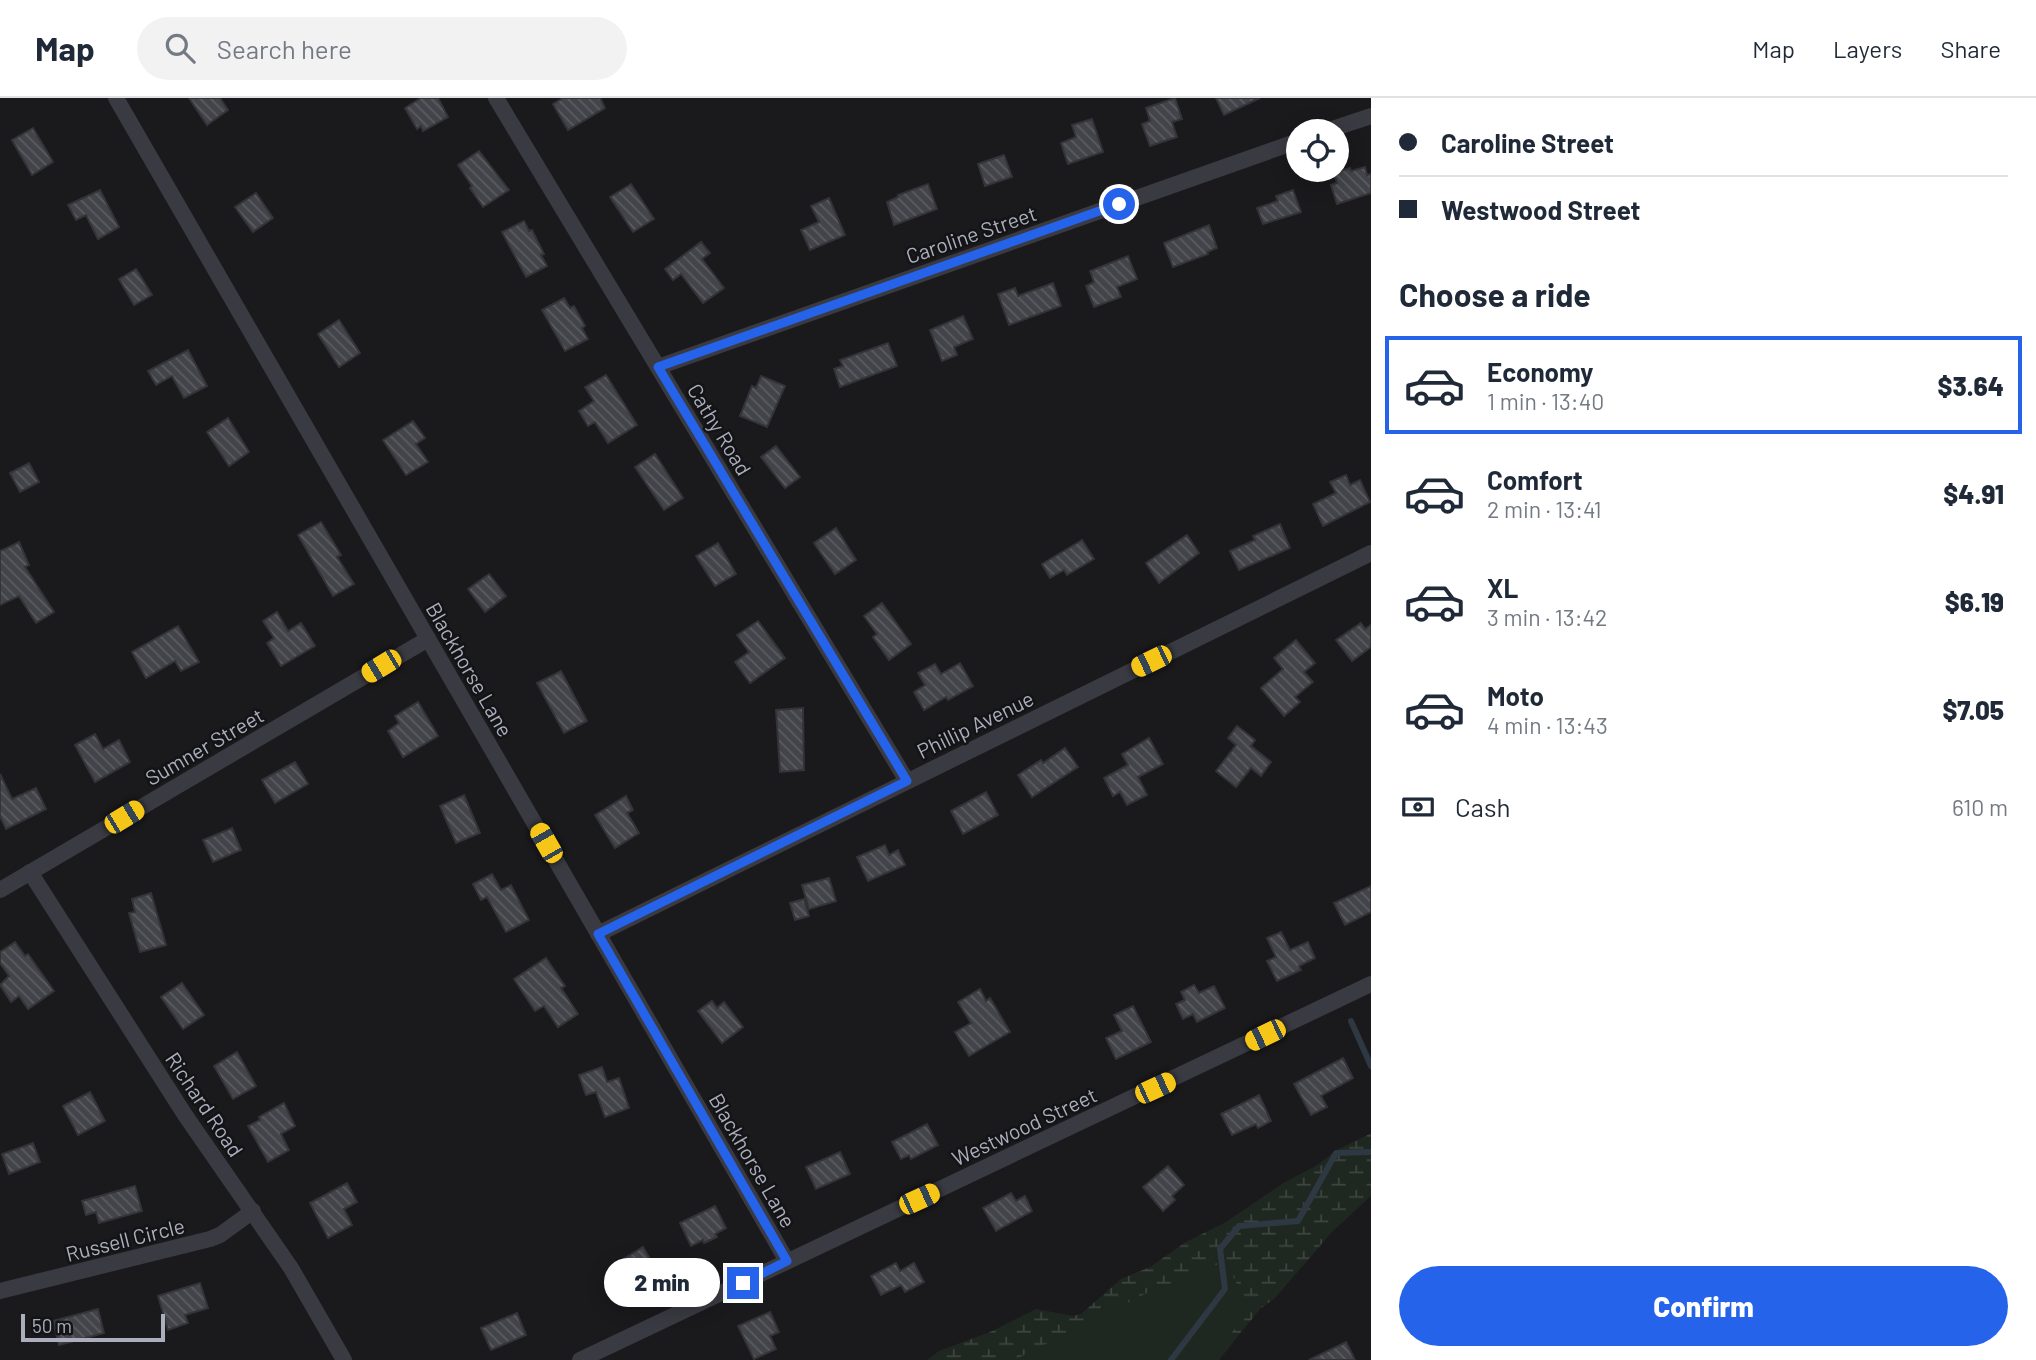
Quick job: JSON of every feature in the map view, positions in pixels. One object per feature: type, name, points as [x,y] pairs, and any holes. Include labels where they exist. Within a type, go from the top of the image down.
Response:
[{"type":"street","name":"Blackhorse Lane","points":[[117,98],[787,1261]]},
{"type":"street","name":"Cathy Road","points":[[496,98],[907,781]]},
{"type":"street","points":[[1349,123],[1371,116]]},
{"type":"street","name":"Caroline Street","points":[[658,367],[1286,145]]},
{"type":"street","name":"Phillip Avenue","points":[[598,934],[1371,553]]},
{"type":"street","name":"Sumner Street","points":[[0,890],[428,639]]},
{"type":"street","name":"Richard Road","points":[[30,872],[186,1115],[305,1290],[344,1360]]},
{"type":"street","name":"Westwood Street","points":[[580,1360],[1371,984]]},
{"type":"street","name":"Russell Circle","points":[[0,1292],[210,1239],[220,1235],[253,1211]]},
{"type":"green space","points":[[1371,1133],[1371,1196],[1332,1232],[1275,1298],[1260,1309],[1219,1360],[927,1360],[939,1351],[990,1332],[1036,1309],[1073,1316],[1081,1314],[1121,1279],[1150,1267],[1186,1242],[1226,1222],[1285,1182],[1316,1166],[1337,1150]]},
{"type":"green space","points":[[1226,1261],[1248,1308],[1214,1360],[1014,1360],[1147,1293]]},
{"type":"building","points":[[189,98],[220,98],[228,110],[207,125]]},
{"type":"building","points":[[421,98],[438,98],[448,117],[423,131],[421,126],[417,129],[405,108]]},
{"type":"building","points":[[563,98],[600,98],[605,108],[568,130],[553,104]]},
{"type":"building","points":[[1175,98],[1182,119],[1172,122],[1177,137],[1150,146],[1142,124],[1150,121],[1146,108]]},
{"type":"building","points":[[1216,98],[1260,98],[1224,115]]},
{"type":"building","points":[[1092,119],[1103,152],[1068,164],[1061,143],[1076,137],[1072,125]]},
{"type":"building","points":[[33,128],[53,162],[32,175],[12,140]]},
{"type":"building","points":[[479,151],[509,190],[483,207],[458,165]]},
{"type":"building","points":[[1004,155],[1012,177],[985,186],[978,164]]},
{"type":"building","points":[[1365,167],[1367,175],[1371,174],[1371,193],[1337,204],[1331,185],[1349,182],[1349,168],[1351,171]]},
{"type":"building","points":[[631,184],[654,219],[633,232],[610,197]]},
{"type":"building","points":[[928,184],[937,209],[894,225],[887,202]]},
{"type":"building","points":[[100,190],[119,227],[98,239],[86,215],[76,220],[68,205]]},
{"type":"building","points":[[1293,190],[1301,212],[1263,224],[1257,208],[1278,201],[1276,196]]},
{"type":"building","points":[[256,193],[273,218],[253,232],[235,207]]},
{"type":"building","points":[[829,198],[845,235],[810,250],[801,230],[819,222],[811,206]]},
{"type":"building","points":[[524,221],[529,231],[532,230],[547,266],[526,277],[502,232]]},
{"type":"building","points":[[1209,225],[1217,248],[1173,267],[1164,243]]},
{"type":"building","points":[[701,242],[710,253],[702,259],[724,288],[703,303],[681,274],[673,280],[665,269]]},
{"type":"building","points":[[1128,256],[1137,279],[1117,287],[1121,297],[1094,307],[1086,286],[1094,282],[1090,271]]},
{"type":"building","points":[[136,269],[152,295],[134,305],[119,279]]},
{"type":"building","points":[[1053,283],[1061,306],[1009,325],[998,294],[1015,288],[1018,296]]},
{"type":"building","points":[[564,298],[570,308],[574,306],[585,326],[582,328],[588,339],[565,351],[542,310]]},
{"type":"building","points":[[963,316],[973,339],[954,347],[957,355],[942,361],[930,330]]},
{"type":"building","points":[[339,320],[360,353],[339,367],[318,334]]},
{"type":"building","points":[[888,343],[897,366],[840,387],[834,369],[843,366],[840,360]]},
{"type":"building","points":[[188,350],[207,386],[184,398],[172,376],[156,385],[148,371]]},
{"type":"building","points":[[606,375],[637,425],[608,443],[595,422],[588,426],[579,411],[594,401],[585,387]]},
{"type":"building","points":[[761,376],[785,386],[767,427],[740,416],[752,386],[756,388]]},
{"type":"building","points":[[228,418],[249,452],[229,466],[207,432]]},
{"type":"building","points":[[413,421],[425,438],[416,444],[428,462],[406,475],[383,440]]},
{"type":"building","points":[[776,446],[800,477],[785,488],[761,457]]},
{"type":"building","points":[[655,454],[683,498],[664,510],[635,467]]},
{"type":"building","points":[[29,463],[39,482],[20,492],[10,473]]},
{"type":"building","points":[[1346,475],[1350,485],[1360,480],[1370,502],[1323,526],[1313,504],[1336,493],[1330,482]]},
{"type":"building","points":[[321,522],[341,555],[337,557],[354,584],[333,596],[298,535]]},
{"type":"building","points":[[1280,524],[1290,548],[1239,570],[1230,551],[1255,540],[1253,536]]},
{"type":"building","points":[[836,528],[856,560],[835,574],[814,543]]},
{"type":"building","points":[[1187,535],[1199,553],[1159,583],[1146,563]]},
{"type":"building","points":[[1082,540],[1094,559],[1067,575],[1064,570],[1050,578],[1042,564]]},
{"type":"building","points":[[19,542],[29,565],[25,567],[54,612],[36,623],[19,596],[0,605],[0,551]]},
{"type":"building","points":[[718,543],[736,574],[715,586],[696,556]]},
{"type":"building","points":[[489,574],[506,596],[485,612],[468,589]]},
{"type":"building","points":[[882,603],[911,644],[889,660],[873,637],[877,634],[864,616]]},
{"type":"building","points":[[277,612],[288,631],[301,623],[315,646],[281,666],[267,643],[274,638],[263,621]]},
{"type":"building","points":[[758,621],[785,658],[750,683],[735,662],[749,652],[737,635]]},
{"type":"building","points":[[1361,623],[1365,629],[1371,625],[1371,647],[1352,661],[1336,640]]},
{"type":"building","points":[[178,626],[199,662],[181,671],[175,661],[146,678],[132,652]]},
{"type":"building","points":[[1296,640],[1315,663],[1304,672],[1313,682],[1295,697],[1300,702],[1284,716],[1261,688],[1283,669],[1274,658]]},
{"type":"building","points":[[960,663],[973,686],[924,710],[914,692],[925,685],[918,673],[935,664],[941,674]]},
{"type":"building","points":[[561,671],[587,721],[564,733],[537,683]]},
{"type":"building","points":[[418,702],[438,736],[403,757],[388,731],[399,723],[395,716]]},
{"type":"building","points":[[803,708],[804,770],[780,772],[776,710]]},
{"type":"building","points":[[1237,726],[1255,740],[1251,746],[1271,762],[1261,776],[1251,768],[1236,787],[1216,771],[1236,745],[1228,738]]},
{"type":"building","points":[[95,734],[103,749],[119,740],[130,762],[95,782],[75,745]]},
{"type":"building","points":[[1149,738],[1163,764],[1138,777],[1147,795],[1127,805],[1120,792],[1113,796],[1104,778],[1128,765],[1122,754]]},
{"type":"building","points":[[1065,748],[1078,767],[1032,797],[1018,775]]},
{"type":"building","points":[[295,762],[308,784],[275,803],[262,780]]},
{"type":"building","points":[[0,774],[12,799],[36,788],[46,809],[6,829],[0,816]]},
{"type":"building","points":[[986,792],[998,815],[963,834],[951,811]]},
{"type":"building","points":[[464,795],[480,833],[456,843],[440,806]]},
{"type":"building","points":[[626,796],[633,810],[627,813],[639,833],[615,848],[595,815]]},
{"type":"building","points":[[232,828],[241,850],[213,862],[203,840]]},
{"type":"building","points":[[885,845],[889,855],[898,850],[905,865],[868,881],[857,857]]},
{"type":"building","points":[[492,874],[501,890],[511,885],[529,920],[506,932],[487,897],[481,900],[473,884]]},
{"type":"building","points":[[829,878],[836,901],[809,909],[802,885]]},
{"type":"building","points":[[1371,886],[1371,912],[1345,925],[1334,903]]},
{"type":"building","points":[[151,893],[166,945],[140,952],[129,913],[135,912],[132,899]]},
{"type":"building","points":[[804,899],[809,916],[795,920],[790,903]]},
{"type":"building","points":[[1281,932],[1290,950],[1308,942],[1315,958],[1299,966],[1301,970],[1277,981],[1267,961],[1276,957],[1267,938]]},
{"type":"building","points":[[15,942],[25,956],[28,954],[54,991],[28,1009],[19,996],[11,1002],[0,985],[9,976],[0,963],[0,952]]},
{"type":"building","points":[[546,958],[565,986],[561,988],[578,1014],[558,1027],[544,1006],[535,1011],[514,979]]},
{"type":"building","points":[[182,983],[204,1015],[183,1029],[161,997]]},
{"type":"building","points":[[1194,985],[1199,993],[1214,986],[1225,1008],[1197,1022],[1193,1014],[1183,1019],[1176,1004],[1185,1000],[1181,992]]},
{"type":"building","points":[[980,989],[986,1001],[990,998],[1010,1032],[969,1056],[955,1032],[971,1023],[958,1002]]},
{"type":"building","points":[[712,1001],[717,1008],[724,1002],[743,1027],[722,1043],[698,1011]]},
{"type":"building","points":[[1133,1006],[1151,1042],[1116,1059],[1106,1038],[1122,1031],[1114,1015]]},
{"type":"building","points":[[237,1052],[256,1086],[233,1099],[214,1066]]},
{"type":"building","points":[[1343,1058],[1353,1078],[1321,1096],[1327,1107],[1311,1115],[1294,1084]]},
{"type":"building","points":[[602,1067],[607,1082],[619,1078],[629,1108],[605,1117],[596,1092],[586,1095],[579,1075]]},
{"type":"building","points":[[90,1092],[105,1121],[78,1135],[63,1106]]},
{"type":"building","points":[[1259,1095],[1271,1121],[1258,1128],[1256,1124],[1232,1135],[1221,1114]]},
{"type":"building","points":[[284,1103],[295,1126],[281,1134],[289,1150],[268,1162],[248,1126]]},
{"type":"building","points":[[927,1124],[938,1145],[911,1159],[909,1155],[901,1159],[892,1142]]},
{"type":"building","points":[[33,1143],[40,1162],[9,1174],[2,1154]]},
{"type":"building","points":[[840,1152],[850,1174],[816,1189],[806,1167]]},
{"type":"building","points":[[1168,1166],[1184,1185],[1172,1196],[1175,1200],[1163,1211],[1143,1187]]},
{"type":"building","points":[[347,1183],[357,1202],[344,1209],[352,1225],[328,1238],[310,1203]]},
{"type":"building","points":[[135,1186],[142,1211],[99,1223],[96,1212],[86,1215],[82,1201]]},
{"type":"building","points":[[1011,1193],[1016,1201],[1025,1196],[1032,1211],[996,1231],[983,1208]]},
{"type":"building","points":[[715,1206],[726,1228],[715,1234],[717,1237],[691,1246],[680,1223]]},
{"type":"building","points":[[643,1247],[657,1271],[623,1291],[609,1268]]},
{"type":"building","points":[[896,1263],[900,1271],[914,1263],[924,1282],[905,1292],[901,1285],[881,1295],[871,1276]]},
{"type":"building","points":[[200,1283],[208,1308],[185,1315],[188,1323],[168,1330],[158,1296]]},
{"type":"building","points":[[98,1309],[104,1333],[59,1345],[53,1321]]},
{"type":"building","points":[[770,1312],[779,1332],[770,1336],[776,1349],[754,1359],[738,1326]]},
{"type":"building","points":[[517,1313],[526,1335],[491,1350],[481,1328]]},
{"type":"building","points":[[1346,1342],[1355,1360],[1309,1360]]},
{"type":"waterway","points":[[1351,1021],[1371,1066]]},
{"type":"waterway","points":[[1171,1360],[1225,1289],[1220,1249],[1239,1226],[1298,1221],[1336,1153],[1371,1152]]},
{"type":"route","points":[[743,1283],[787,1261],[598,934],[907,781],[658,367],[1119,204]]}]
